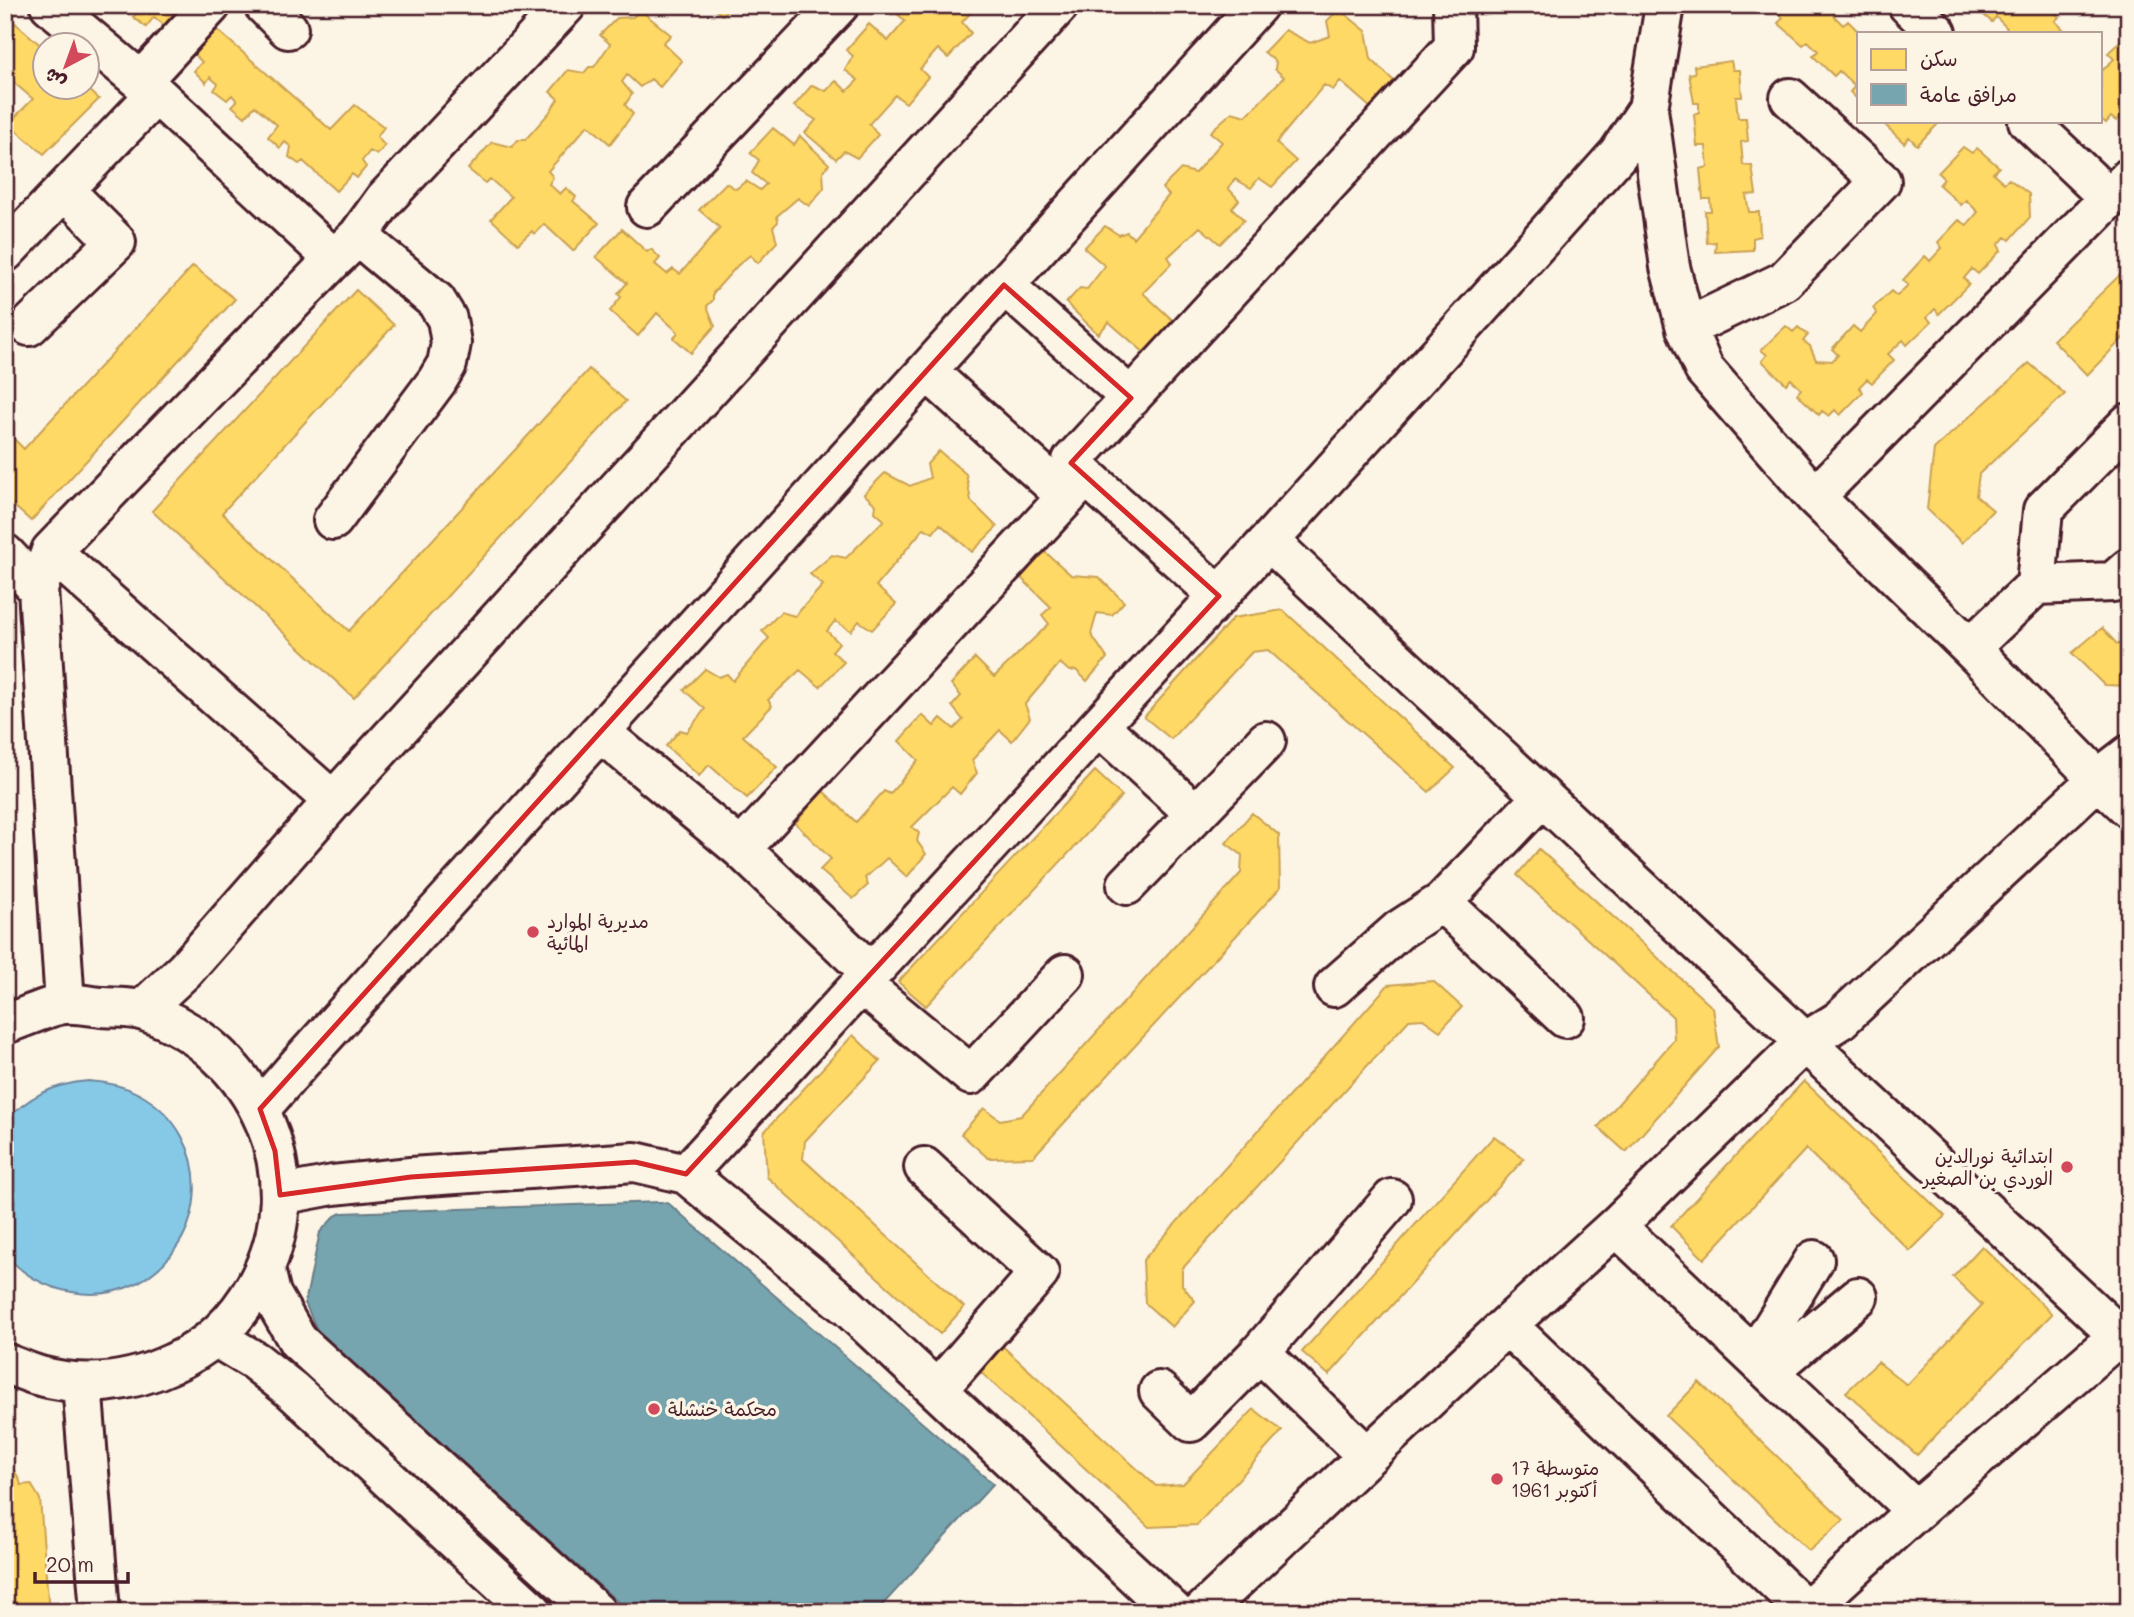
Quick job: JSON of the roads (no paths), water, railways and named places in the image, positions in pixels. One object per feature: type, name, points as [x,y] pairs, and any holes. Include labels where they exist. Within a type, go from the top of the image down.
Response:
[{"type":"street","points":[[50,5],[148,88],[346,247],[436,301],[447,319],[451,343],[447,364],[334,520]]},
{"type":"street","points":[[5,252],[64,190],[148,88],[211,5]]},
{"type":"street","points":[[65,1004],[38,589],[51,551],[346,247],[384,200],[566,5]]},
{"type":"street","points":[[647,207],[839,5]]},
{"type":"street","points":[[142,1010],[185,970],[333,801],[1059,5]]},
{"type":"street","points":[[260,1109],[1258,5]]},
{"type":"street","points":[[741,849],[1069,479],[1131,398],[1454,47],[1453,5]]},
{"type":"street","points":[[1665,5],[1648,109],[1670,267],[1686,328],[1704,369],[1815,497],[2129,808]]},
{"type":"street","points":[[1686,328],[1784,281],[1881,181],[1790,98]]},
{"type":"street","points":[[686,1174],[1269,541],[1618,154],[1648,109]]},
{"type":"street","points":[[1815,497],[2119,188],[2029,122]]},
{"type":"street","points":[[29,326],[117,242],[64,190]]},
{"type":"street","points":[[1004,285],[1131,398]]},
{"type":"street","points":[[927,371],[1219,596]]},
{"type":"street","points":[[1970,648],[2036,585],[2043,510],[2129,423]]},
{"type":"street","points":[[1269,541],[1805,1042],[2126,1336],[1916,1511],[1807,1611],[1507,1325]]},
{"type":"street","points":[[51,551],[333,801]]},
{"type":"street","points":[[5,554],[38,589]]},
{"type":"street","points":[[2036,585],[2113,582],[2129,568]]},
{"type":"street","points":[[1099,726],[1196,814]]},
{"type":"street","points":[[600,732],[741,849],[866,979],[971,1075],[1065,974]]},
{"type":"street","points":[[1127,885],[1266,741]]},
{"type":"street","points":[[1202,1612],[1616,1226],[1805,1042],[1840,1020],[2098,779],[2129,755]]},
{"type":"street","points":[[1334,987],[1399,930],[1442,902],[1542,797]]},
{"type":"street","points":[[1442,902],[1565,1018]]},
{"type":"street","points":[[5,1024],[65,1004],[142,1010],[190,1032],[231,1065],[260,1109],[275,1151],[280,1195],[276,1233],[265,1269],[246,1303],[215,1337],[186,1358],[153,1373],[118,1382],[82,1384],[38,1376],[5,1363]]},
{"type":"street","points":[[280,1195],[332,1185],[411,1177],[635,1162],[686,1174],[848,1307],[1174,1612]]},
{"type":"street","points":[[924,1167],[1039,1273],[937,1390]]},
{"type":"street","points":[[1159,1391],[1191,1422],[1260,1352],[1392,1199]]},
{"type":"street","points":[[1616,1226],[1767,1355],[1916,1511]]},
{"type":"street","points":[[1767,1355],[1766,1338],[1814,1260]]},
{"type":"street","points":[[265,1269],[271,1294],[298,1341],[596,1612]]},
{"type":"street","points":[[1767,1355],[1786,1358],[1858,1297]]},
{"type":"street","points":[[215,1337],[255,1361],[293,1391],[533,1612]]},
{"type":"street","points":[[1260,1352],[1367,1456]]},
{"type":"street","points":[[82,1384],[100,1612]]},
{"type":"water","points":[[88,1081],[127,1088],[164,1113],[182,1136],[192,1162],[195,1190],[190,1218],[179,1244],[160,1266],[135,1284],[96,1294],[62,1290],[44,1283],[26,1274],[5,1253],[5,1122],[23,1105],[42,1093],[64,1085]]},
{"type":"place","name":"مديرية الموارد المائية","points":[[533,932]]},
{"type":"place","name":"ابتدائية نورالدين الوردي بن الصغير","points":[[2067,1167]]},
{"type":"place","name":"محكمة خنشلة","points":[[654,1409]]},
{"type":"place","name":"متوسطة 17 أكتوبر 1961","points":[[1497,1479]]}]
